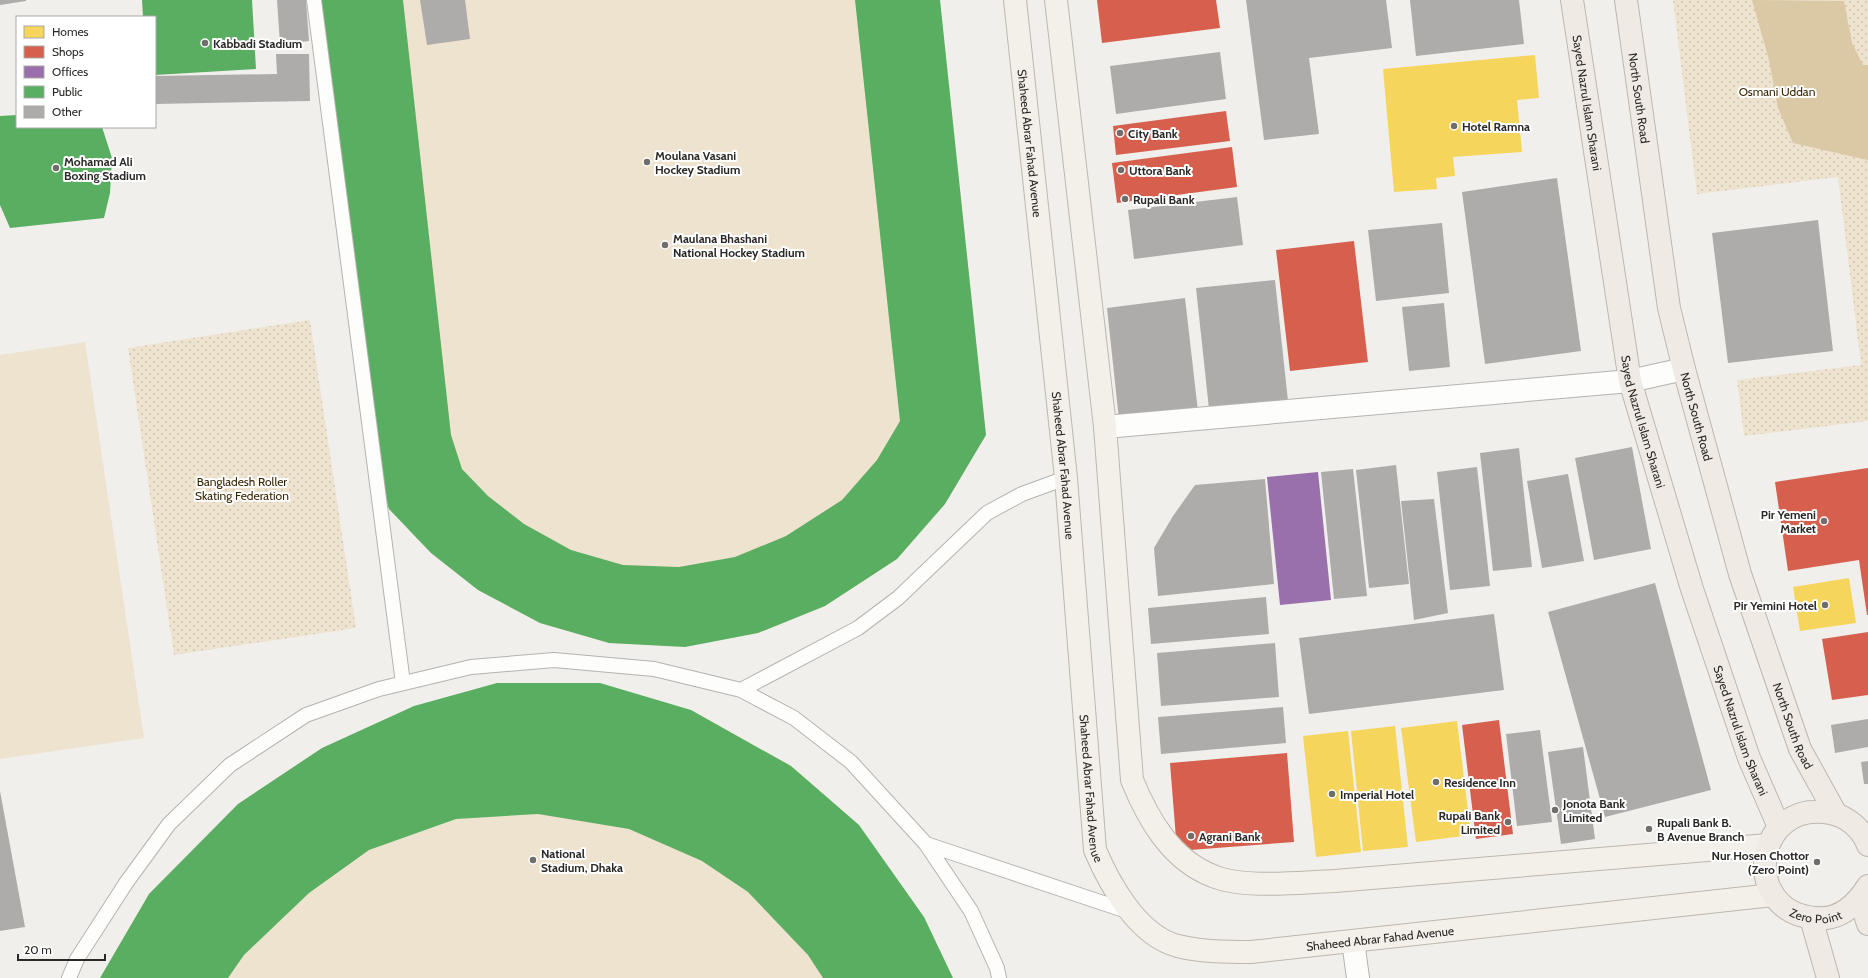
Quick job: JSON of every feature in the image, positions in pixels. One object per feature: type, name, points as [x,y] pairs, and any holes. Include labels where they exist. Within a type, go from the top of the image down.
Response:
[{"type":"highway","name":"Sayed Nazrul Islam Sharani","points":[[1572,0],[1630,381],[1692,588],[1774,836]]},
{"type":"highway","name":"North South Road","points":[[1626,0],[1668,300],[1684,369],[1740,574],[1800,749],[1836,814]]},
{"type":"highway","points":[[1774,836],[1789,819],[1812,811],[1836,814],[1862,826],[1868,845]]},
{"type":"highway","name":"Zero Point","points":[[1774,836],[1764,858],[1764,871],[1767,884],[1773,895],[1790,911],[1819,919],[1835,916],[1848,909],[1864,892]]},
{"type":"highway","points":[[1864,892],[1868,924]]},
{"type":"highway","points":[[1811,918],[1828,978]]},
{"type":"main road","name":"Shaheed Abrar Fahad Avenue","points":[[1015,0],[1066,478],[1095,850],[1105,874],[1142,925],[1156,936],[1177,946],[1205,951],[1251,952],[1773,895]]},
{"type":"main road","points":[[1056,0],[1105,427],[1132,780],[1142,804],[1154,823],[1179,856],[1213,876],[1242,882],[1303,882],[1391,877],[1774,836]]},
{"type":"street","points":[[1105,427],[1630,381],[1684,369]]},
{"type":"street","points":[[1353,941],[1358,978]]},
{"type":"lane","points":[[314,0],[403,683]]},
{"type":"lane","points":[[741,690],[858,628],[898,598],[987,513],[1022,494],[1066,478]]},
{"type":"lane","points":[[69,978],[76,959],[126,883],[169,824],[230,765],[306,715],[379,689],[471,667],[554,660],[654,669],[741,690],[794,718],[851,762],[926,844],[971,911],[997,968],[999,978]]},
{"type":"lane","points":[[926,844],[1132,912]]},
{"type":"green space","name":"Moulana Vasani Hockey Stadium","points":[[320,0],[940,0],[986,435],[945,504],[897,559],[825,606],[758,633],[684,647],[609,643],[540,623],[478,590],[431,553],[389,509]]},
{"type":"green space","name":"Osmani Uddan","points":[[1673,0],[1868,0],[1868,421],[1744,436],[1737,380],[1861,365],[1838,177],[1697,194]]},
{"type":"green space","name":"Bangladesh Roller Skating Federation","points":[[310,320],[356,628],[174,655],[128,348]]},
{"type":"green space","points":[[85,342],[144,738],[0,759],[0,355]]},
{"type":"green space","name":"National Stadium, Dhaka","points":[[691,710],[791,766],[859,825],[924,917],[953,978],[100,978],[149,894],[238,804],[322,748]]},
{"type":"shaded area","points":[[1752,0],[1844,1],[1852,43],[1863,65],[1868,65],[1868,160],[1793,143],[1778,108],[1769,60]]},
{"type":"building: Homes","name":"Hotel Ramna","points":[[1535,55],[1539,98],[1517,100],[1522,152],[1453,157],[1455,176],[1436,178],[1437,189],[1394,192],[1383,69]]},
{"type":"building: Homes","name":"Pir Yemini Hotel","points":[[1849,578],[1856,623],[1800,631],[1793,587]]},
{"type":"building: Homes","name":"Residence Inn","points":[[1457,721],[1471,835],[1416,842],[1401,728]]},
{"type":"building: Homes","name":"Imperial Hotel","points":[[1395,726],[1408,847],[1363,851],[1351,731]]},
{"type":"building: Homes","name":"Imperial Hotel","points":[[1348,731],[1361,852],[1316,857],[1303,736]]},
{"type":"building: Shops","points":[[1097,0],[1216,0],[1220,28],[1102,43]]},
{"type":"building: Shops","points":[[1226,111],[1230,141],[1116,155],[1113,126]]},
{"type":"building: Shops","points":[[1232,147],[1237,187],[1117,203],[1112,163]]},
{"type":"building: Shops","points":[[1354,241],[1368,362],[1290,371],[1276,250]]},
{"type":"building: Shops","name":"Pir Yemeni Market","points":[[1868,468],[1867,615],[1859,560],[1788,571],[1775,482]]},
{"type":"building: Shops","points":[[1868,632],[1868,695],[1832,700],[1822,639]]},
{"type":"building: Shops","points":[[1499,720],[1513,834],[1476,839],[1462,725]]},
{"type":"building: Shops","points":[[1287,753],[1294,842],[1177,851],[1170,763]]},
{"type":"building: Offices","points":[[1318,472],[1331,600],[1280,605],[1267,477]]},
{"type":"building: Public","name":"Kabbadi Stadium","points":[[142,0],[252,0],[256,69],[156,75],[156,16],[143,16]]},
{"type":"building: Public","points":[[320,0],[403,0],[451,435],[462,469],[488,496],[524,524],[571,550],[623,565],[679,567],[735,557],[786,536],[842,500],[877,460],[900,421],[855,0],[940,0],[986,435],[945,504],[897,559],[825,606],[758,633],[685,647],[609,643],[540,623],[478,590],[431,553],[389,509],[369,449]]},
{"type":"building: Public","name":"Mohamad Ali Boxing Stadium","points":[[16,115],[16,128],[102,128],[112,158],[110,193],[104,218],[10,228],[0,205],[0,116]]},
{"type":"building: Public","name":"National Stadium, Dhaka","points":[[497,683],[600,683],[691,710],[791,766],[859,825],[924,917],[953,978],[823,978],[808,955],[748,892],[702,861],[629,829],[538,814],[456,819],[369,850],[309,893],[244,955],[228,978],[100,978],[149,894],[238,804],[322,748],[414,706]]},
{"type":"building: Other","points":[[0,0],[26,0],[26,1],[0,5]]},
{"type":"building: Other","points":[[277,0],[306,0],[309,41],[280,44]]},
{"type":"building: Other","points":[[420,0],[465,0],[470,39],[427,45]]},
{"type":"building: Other","points":[[1246,0],[1386,0],[1392,48],[1309,58],[1319,134],[1264,140]]},
{"type":"building: Other","points":[[1410,0],[1519,0],[1524,44],[1416,56]]},
{"type":"building: Other","points":[[1220,52],[1226,99],[1116,114],[1110,66]]},
{"type":"building: Other","points":[[276,54],[309,54],[310,101],[156,104],[156,76],[277,74]]},
{"type":"building: Other","points":[[1557,178],[1581,351],[1485,364],[1462,192]]},
{"type":"building: Other","points":[[1237,197],[1243,245],[1134,259],[1128,210]]},
{"type":"building: Other","points":[[1818,220],[1833,351],[1728,363],[1712,233]]},
{"type":"building: Other","points":[[1442,223],[1449,293],[1376,301],[1368,230]]},
{"type":"building: Other","points":[[1275,280],[1288,401],[1209,409],[1196,288]]},
{"type":"building: Other","points":[[1185,298],[1199,420],[1120,429],[1107,308]]},
{"type":"building: Other","points":[[1444,303],[1450,367],[1409,371],[1402,307]]},
{"type":"building: Other","points":[[1632,447],[1651,549],[1594,560],[1575,458]]},
{"type":"building: Other","points":[[1519,448],[1532,567],[1493,571],[1480,453]]},
{"type":"building: Other","points":[[1396,465],[1409,584],[1369,588],[1356,470]]},
{"type":"building: Other","points":[[1477,467],[1490,586],[1450,590],[1437,472]]},
{"type":"building: Other","points":[[1353,469],[1367,596],[1334,599],[1321,472]]},
{"type":"building: Other","points":[[1568,474],[1584,561],[1542,568],[1527,481]]},
{"type":"building: Other","points":[[1265,479],[1274,584],[1158,596],[1154,548],[1173,516],[1195,485]]},
{"type":"building: Other","points":[[1434,499],[1448,613],[1414,620],[1401,501]]},
{"type":"building: Other","points":[[1655,583],[1711,790],[1605,817],[1548,612]]},
{"type":"building: Other","points":[[1266,597],[1269,634],[1151,644],[1148,608]]},
{"type":"building: Other","points":[[1494,614],[1504,690],[1309,714],[1299,638]]},
{"type":"building: Other","points":[[1275,643],[1279,697],[1161,706],[1157,653]]},
{"type":"building: Other","points":[[1283,707],[1286,743],[1161,754],[1158,717]]},
{"type":"building: Other","points":[[1868,719],[1868,747],[1835,753],[1831,725]]},
{"type":"building: Other","points":[[1540,730],[1552,822],[1517,826],[1506,734]]},
{"type":"building: Other","points":[[1583,747],[1595,839],[1561,844],[1548,752]]},
{"type":"building: Other","points":[[1868,761],[1868,784],[1864,784],[1861,762]]},
{"type":"building: Other","points":[[0,791],[25,927],[0,931]]},
{"type":"place","name":"Kabbadi Stadium","points":[[205,43]]},
{"type":"place","name":"Hotel Ramna","points":[[1454,126]]},
{"type":"place","name":"City Bank","points":[[1120,133]]},
{"type":"place","name":"Moulana Vasani Hockey Stadium","points":[[647,162]]},
{"type":"place","name":"Mohamad Ali Boxing Stadium","points":[[56,168]]},
{"type":"place","name":"Uttora Bank","points":[[1121,170]]},
{"type":"place","name":"Rupali Bank","points":[[1125,199]]},
{"type":"place","name":"Maulana Bhashani National Hockey Stadium","points":[[665,245]]},
{"type":"place","name":"Pir Yemeni Market","points":[[1824,521]]},
{"type":"place","name":"Pir Yemini Hotel","points":[[1825,605]]},
{"type":"place","name":"Residence Inn","points":[[1436,782]]},
{"type":"place","name":"Imperial Hotel","points":[[1332,794]]},
{"type":"place","name":"Jonota Bank Limited","points":[[1555,810]]},
{"type":"place","name":"Rupali Bank Limited","points":[[1508,822]]},
{"type":"place","name":"Rupali Bank B. B Avenue Branch","points":[[1649,829]]},
{"type":"place","name":"Agrani Bank","points":[[1191,836]]},
{"type":"place","name":"National Stadium, Dhaka","points":[[533,860]]},
{"type":"place","name":"Nur Hosen Chottor (Zero Point)","points":[[1817,862]]}]
